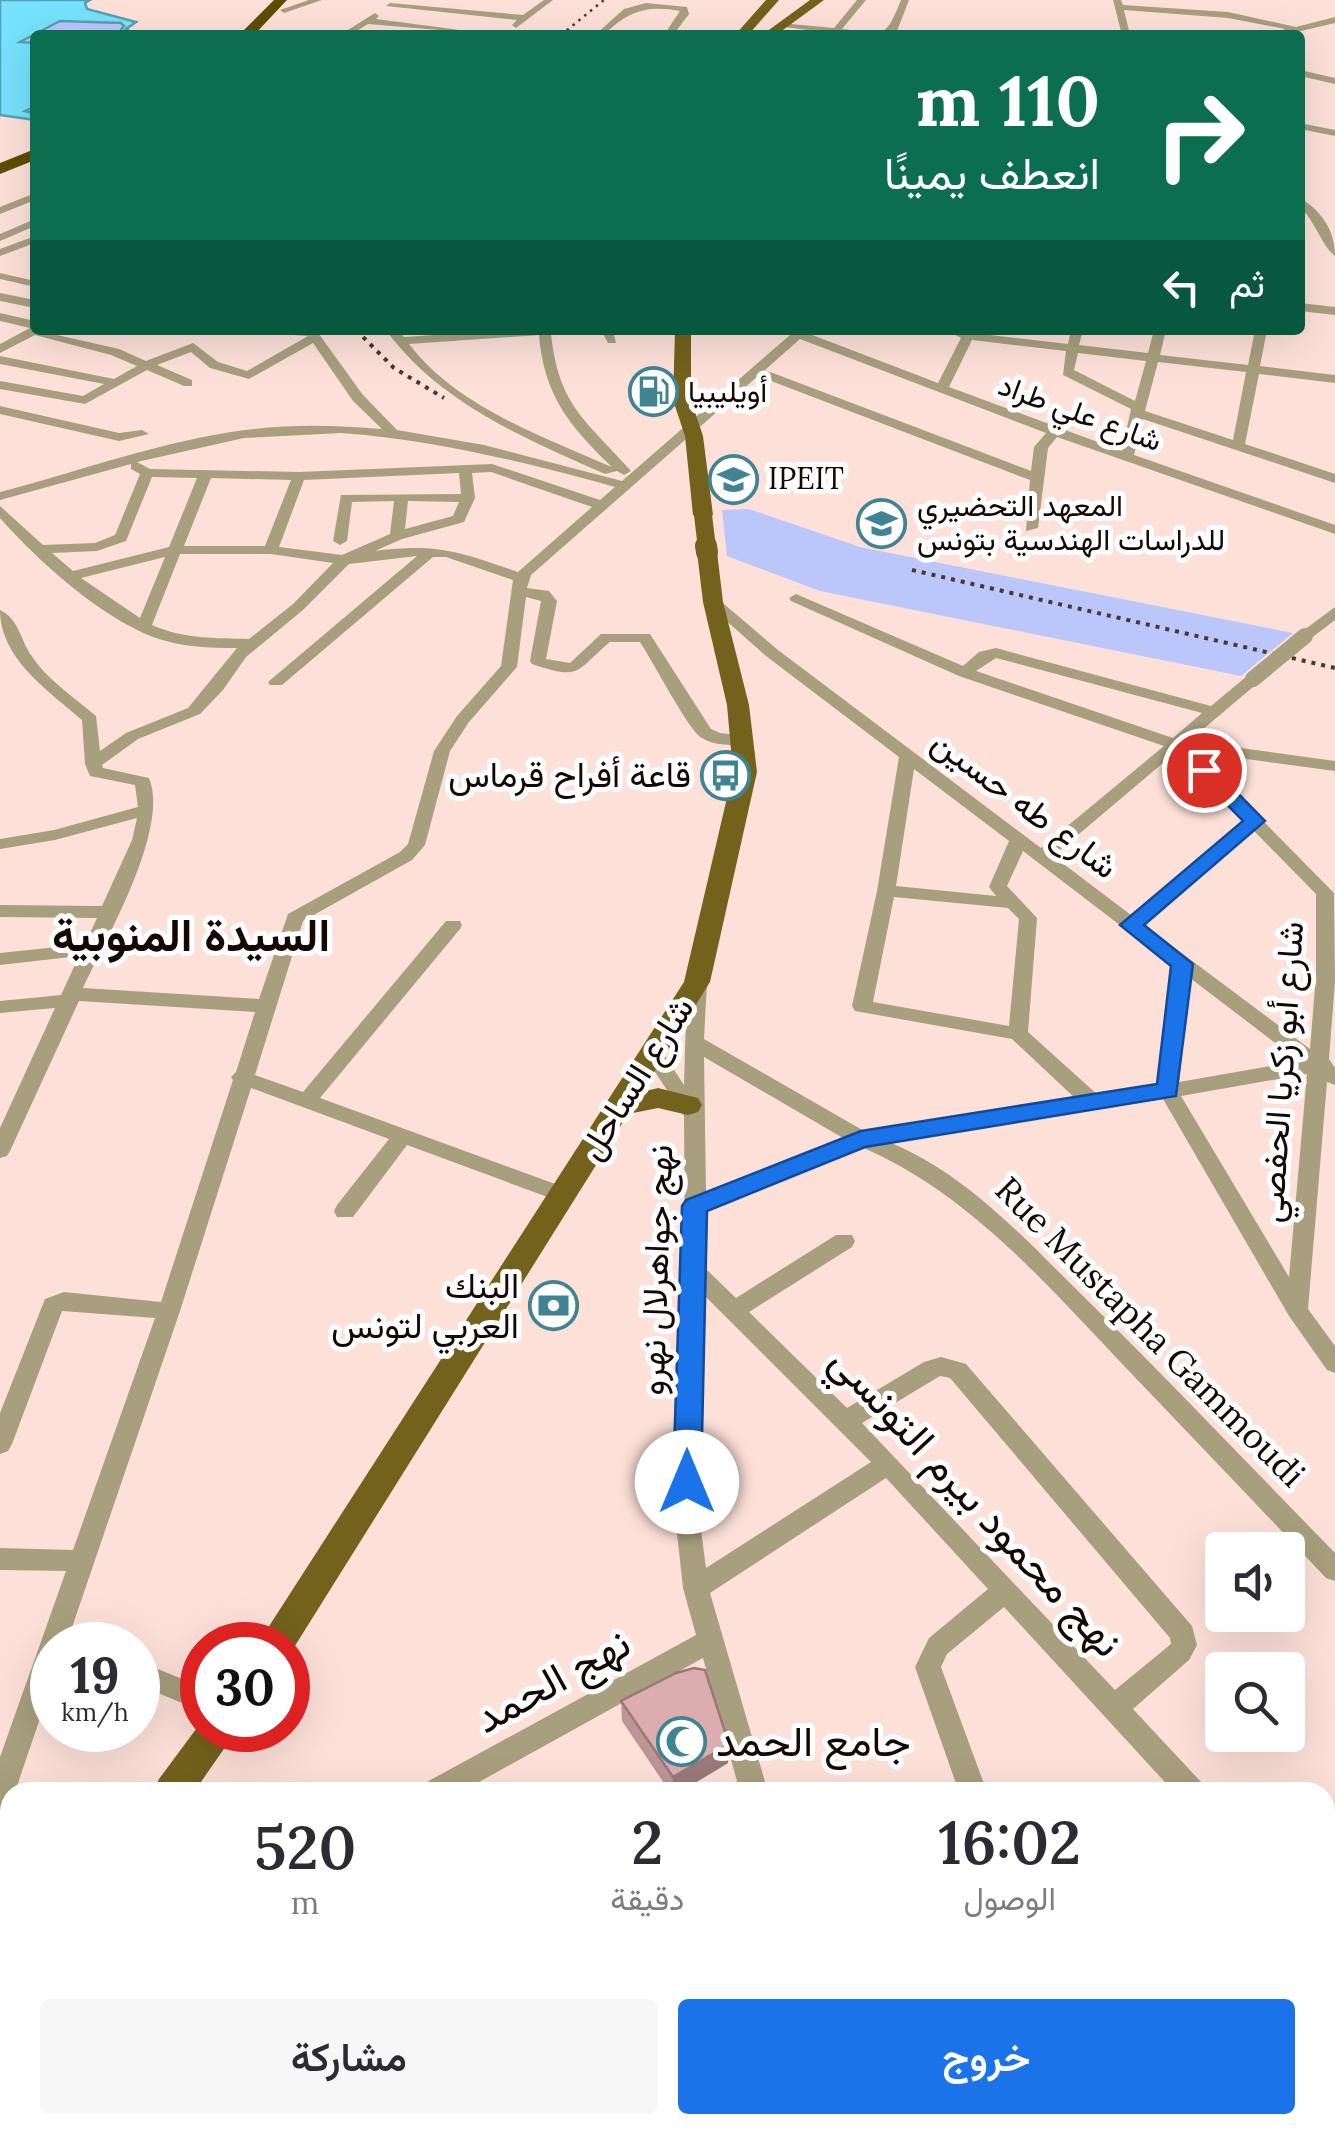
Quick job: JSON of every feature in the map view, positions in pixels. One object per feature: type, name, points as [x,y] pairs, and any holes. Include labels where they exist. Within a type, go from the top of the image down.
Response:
[{"type":"highway","points":[[252,30],[286,3]]},
{"type":"highway","points":[[262,30],[286,3]]},
{"type":"highway","points":[[0,166],[30,153]]},
{"type":"main road","points":[[746,30],[773,0]]},
{"type":"main road","points":[[771,30],[793,0]]},
{"type":"main road","points":[[767,30],[818,0]]},
{"type":"main road","points":[[735,30],[742,14]]},
{"type":"main road","name":"شارع الساحل","points":[[291,1622],[697,982],[745,772],[743,740],[723,634],[712,602],[690,400],[691,335]]},
{"type":"main road","points":[[622,1104],[658,1098],[692,1111]]},
{"type":"main road","points":[[179,1782],[202,1752]]},
{"type":"street","points":[[286,3],[318,0]]},
{"type":"street","points":[[420,0],[540,8]]},
{"type":"street","points":[[509,30],[550,0]]},
{"type":"street","points":[[836,30],[841,20],[862,0]]},
{"type":"street","points":[[893,30],[906,0]]},
{"type":"street","points":[[351,30],[393,3],[526,18]]},
{"type":"street","points":[[1125,30],[1118,3],[1228,15],[1331,34]]},
{"type":"street","points":[[604,30],[626,7],[642,4],[684,9],[685,14],[672,30]]},
{"type":"street","points":[[380,13],[514,26]]},
{"type":"street","points":[[1292,30],[1335,20]]},
{"type":"street","points":[[366,21],[448,30]]},
{"type":"street","points":[[777,22],[829,30]]},
{"type":"street","points":[[1305,74],[1335,81]]},
{"type":"street","points":[[1305,127],[1335,132]]},
{"type":"street","points":[[0,210],[29,203]]},
{"type":"street","points":[[1305,205],[1319,218],[1335,253]]},
{"type":"street","points":[[0,240],[30,227]]},
{"type":"street","points":[[0,240],[30,251]]},
{"type":"street","points":[[0,253],[30,241]]},
{"type":"street","points":[[0,276],[30,283]]},
{"type":"street","points":[[0,296],[30,303]]},
{"type":"street","points":[[1305,308],[1335,311]]},
{"type":"street","points":[[0,316],[30,326]]},
{"type":"street","points":[[0,348],[30,331]]},
{"type":"street","points":[[58,335],[115,352],[188,383]]},
{"type":"street","points":[[0,398],[71,412],[145,366],[192,347],[214,365],[248,376],[309,335]]},
{"type":"street","points":[[313,335],[358,398],[391,430]]},
{"type":"street","points":[[396,335],[422,367],[488,412],[628,480]]},
{"type":"street","points":[[545,335],[547,363],[558,395],[568,412],[628,480]]},
{"type":"street","points":[[64,1622],[169,1311],[241,1077],[298,916],[406,856],[416,844],[442,751],[463,719],[509,667],[521,585],[628,480],[694,429],[799,335]]},
{"type":"street","name":"شارع علي طراد","points":[[803,335],[1055,432],[1335,530]]},
{"type":"street","points":[[1076,335],[1068,374],[1137,410],[1335,479]]},
{"type":"street","points":[[1126,457],[1159,335]]},
{"type":"street","points":[[1238,446],[1260,335]]},
{"type":"street","points":[[941,389],[968,336],[1335,380]]},
{"type":"street","points":[[0,360],[116,383]]},
{"type":"street","points":[[758,372],[1035,477]]},
{"type":"street","points":[[0,385],[77,400],[91,398]]},
{"type":"street","points":[[690,400],[722,402]]},
{"type":"street","points":[[0,410],[119,437],[142,434]]},
{"type":"street","points":[[252,644],[180,639],[144,626],[40,549],[1,498],[130,462],[256,433],[391,430],[628,480]]},
{"type":"street","points":[[1030,528],[1041,447],[1055,432]]},
{"type":"street","points":[[130,462],[146,473],[299,476],[465,468],[502,470],[602,506]]},
{"type":"street","points":[[93,764],[135,735],[194,711],[252,644],[298,607],[344,560],[397,536],[456,521],[468,498],[465,468]]},
{"type":"street","points":[[40,549],[84,548],[118,540],[146,473]]},
{"type":"street","points":[[144,626],[206,474]]},
{"type":"street","points":[[271,550],[299,476]]},
{"type":"street","points":[[397,536],[402,497]]},
{"type":"street","points":[[340,542],[346,498],[468,498]]},
{"type":"street","points":[[74,576],[176,550],[271,550],[344,560],[384,552],[430,551],[466,557],[544,594],[548,601],[538,661],[574,668],[582,665],[606,637],[645,637],[705,732],[718,738],[743,740]]},
{"type":"street","points":[[276,682],[430,551]]},
{"type":"street","points":[[796,598],[965,673],[1178,745],[1335,766]]},
{"type":"street","points":[[712,602],[772,653]]},
{"type":"street","points":[[1042,856],[1335,612]]},
{"type":"street","points":[[0,615],[17,634],[24,657],[61,698],[90,720],[96,772],[143,782],[147,810],[141,840],[0,1151]]},
{"type":"street","points":[[723,634],[772,653]]},
{"type":"street","name":"شارع طه حسين","points":[[772,653],[1182,964],[1330,1064]]},
{"type":"street","points":[[965,673],[985,655],[996,653],[1216,712]]},
{"type":"street","name":"شارع أبو زكريا الحفصي","points":[[1178,745],[1330,893],[1326,976],[1330,1064],[1297,1310]]},
{"type":"street","points":[[908,754],[862,1006],[1018,1034],[1095,1104]]},
{"type":"street","points":[[0,844],[55,835],[147,810]]},
{"type":"street","points":[[1130,925],[1255,821]]},
{"type":"street","points":[[1018,839],[998,887],[1028,918],[1018,1034]]},
{"type":"street","points":[[886,890],[1014,903]]},
{"type":"street","points":[[0,910],[106,912]]},
{"type":"street","points":[[306,1102],[454,925]]},
{"type":"street","points":[[0,959],[90,950]]},
{"type":"street","points":[[1182,964],[1168,1091],[1297,1310],[1335,1364]]},
{"type":"street","name":"نهج جواهرلال نهرو","points":[[697,982],[692,1111],[696,1272],[686,1515],[696,1588],[751,1782]]},
{"type":"street","points":[[0,1007],[71,997],[268,1006]]},
{"type":"street","name":"Rue Mustapha Gammoudi","points":[[694,1042],[861,1139],[900,1155],[981,1209],[1104,1329],[1335,1570]]},
{"type":"street","points":[[652,1052],[692,1111]]},
{"type":"street","points":[[694,1206],[861,1139],[1330,1064]]},
{"type":"street","points":[[241,1077],[561,1194]]},
{"type":"street","points":[[345,1211],[401,1138]]},
{"type":"street","points":[[735,1310],[844,1241]]},
{"type":"street","name":"نهج محمود بيرم التونسي","points":[[696,1272],[888,1464],[1183,1782]]},
{"type":"street","points":[[0,1444],[53,1304],[64,1301],[169,1311]]},
{"type":"street","points":[[846,1422],[932,1369],[941,1366],[958,1370],[1183,1634],[1180,1652],[1114,1708]]},
{"type":"street","points":[[696,1588],[888,1464]]},
{"type":"street","points":[[0,1558],[82,1561]]},
{"type":"street","points":[[969,1782],[928,1667],[938,1646],[1006,1590]]},
{"type":"street","name":"نهج الحمد","points":[[453,1782],[709,1641]]},
{"type":"street","points":[[5,1782],[30,1717]]},
{"type":"shaded area","points":[[0,0],[90,0],[85,3],[87,9],[136,22],[128,30],[121,30],[124,26],[121,23],[60,21],[43,30],[30,30],[30,37],[20,42],[30,43],[30,109],[25,111],[30,112],[30,119],[0,115]]},
{"type":"shaded area","points":[[60,21],[125,25],[118,30],[42,30]]},
{"type":"shaded area","points":[[749,509],[860,547],[1293,633],[1241,676],[820,591],[727,556],[722,510]]},
{"type":"building","name":"جامع الحمد","points":[[694,1668],[705,1670],[729,1744],[673,1777],[621,1701]]},
{"type":"railway","points":[[567,30],[604,0]]},
{"type":"railway","points":[[361,335],[394,368],[444,398]]},
{"type":"railway","points":[[912,570],[1335,668]]},
{"type":"place","name":"أويليبيا","points":[[653,392]]},
{"type":"place","name":"IPEIT","points":[[733,479]]},
{"type":"place","name":"المعهد التحضيري للدراسات الهندسية بتونس","points":[[882,523]]},
{"type":"place","name":"قاعة أفراح قرماس","points":[[726,775]]},
{"type":"place","name":"البنك العربي لتونس","points":[[554,1306]]},
{"type":"place","name":"جامع الحمد","points":[[681,1741]]},
{"type":"district","name":"السيدة المنوبية","points":[[191,935]]},
{"type":"route","points":[[687,1482],[696,1272],[694,1206],[861,1139],[1168,1091],[1182,964],[1130,925],[1255,821],[1204,770]]}]
